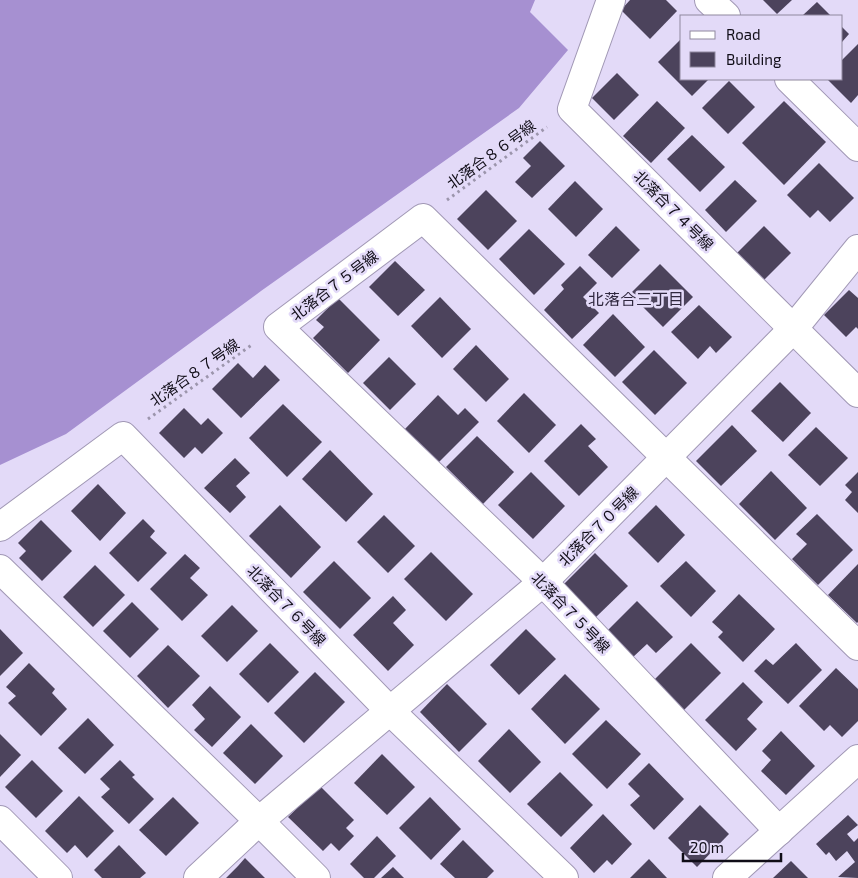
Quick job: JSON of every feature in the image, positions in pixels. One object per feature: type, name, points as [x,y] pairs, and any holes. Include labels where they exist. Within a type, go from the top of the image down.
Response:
[{"type":"street","points":[[572,109],[612,0]]},
{"type":"street","points":[[709,0],[725,15]]},
{"type":"street","points":[[790,80],[858,147]]},
{"type":"street","name":"北落合７４号線","points":[[572,109],[858,393]]},
{"type":"street","points":[[423,218],[858,646]]},
{"type":"street","name":"北落合７５号線","points":[[423,218],[278,327],[543,582],[779,831]]},
{"type":"street","name":"北落合７０号線","points":[[198,878],[259,821],[543,582],[793,329],[858,249]]},
{"type":"street","points":[[0,527],[123,436]]},
{"type":"street","name":"北落合７６号線","points":[[123,436],[390,711],[564,878]]},
{"type":"street","points":[[0,569],[316,878]]},
{"type":"street","points":[[727,878],[858,759]]},
{"type":"street","points":[[0,820],[58,878]]},
{"type":"path","name":"北落合８６号線","points":[[423,218],[572,109]]},
{"type":"path","name":"北落合８７号線","points":[[123,436],[278,327]]},
{"type":"shaded area","points":[[0,0],[535,0],[530,12],[568,50],[519,108],[261,291],[66,434],[0,465]]},
{"type":"building","points":[[630,0],[666,0],[677,11],[650,39],[621,10]]},
{"type":"building","points":[[763,0],[792,0],[777,14]]},
{"type":"building","points":[[817,2],[830,15],[803,15]]},
{"type":"building","points":[[843,28],[849,34],[843,41]]},
{"type":"building","points":[[680,40],[680,80],[708,80],[692,96],[658,62]]},
{"type":"building","points":[[858,44],[858,95],[851,103],[828,80],[843,80],[843,59]]},
{"type":"building","points":[[617,73],[639,95],[614,120],[592,98]]},
{"type":"building","points":[[729,81],[755,107],[728,134],[702,108]]},
{"type":"building","points":[[657,101],[685,128],[651,163],[623,136]]},
{"type":"building","points":[[784,101],[826,142],[784,185],[742,143]]},
{"type":"building","points":[[692,135],[725,167],[700,192],[667,159]]},
{"type":"building","points":[[540,141],[565,166],[532,198],[515,182],[531,166],[523,158]]},
{"type":"building","points":[[819,163],[854,198],[830,222],[818,210],[810,218],[787,195]]},
{"type":"building","points":[[735,180],[757,201],[726,232],[705,210]]},
{"type":"building","points":[[575,181],[603,209],[576,237],[548,209]]},
{"type":"building","points":[[486,190],[517,221],[488,250],[457,219]]},
{"type":"building","points":[[616,226],[640,250],[612,278],[588,255]]},
{"type":"building","points":[[764,226],[791,253],[763,281],[736,254]]},
{"type":"building","points":[[529,229],[565,264],[534,295],[499,259]]},
{"type":"building","points":[[395,261],[425,290],[398,316],[369,287]]},
{"type":"building","points":[[660,264],[693,297],[663,327],[630,294]]},
{"type":"building","points":[[580,266],[597,283],[583,297],[599,313],[572,339],[544,310],[564,289],[561,285]]},
{"type":"building","points":[[849,290],[858,298],[858,329],[856,327],[846,337],[824,315]]},
{"type":"building","points":[[440,297],[471,329],[442,358],[411,326]]},
{"type":"building","points":[[338,298],[380,340],[348,373],[313,338],[324,327],[316,320]]},
{"type":"building","points":[[699,305],[732,337],[716,353],[710,346],[698,359],[671,332]]},
{"type":"building","points":[[613,314],[645,347],[615,377],[583,345]]},
{"type":"building","points":[[476,345],[509,379],[486,402],[453,369]]},
{"type":"building","points":[[654,350],[687,383],[655,415],[622,382]]},
{"type":"building","points":[[389,357],[416,384],[390,410],[363,383]]},
{"type":"building","points":[[238,363],[253,378],[265,365],[280,380],[241,418],[212,389]]},
{"type":"building","points":[[780,382],[811,413],[783,442],[751,411]]},
{"type":"building","points":[[524,393],[556,425],[529,453],[497,421]]},
{"type":"building","points":[[438,395],[458,415],[465,408],[479,422],[437,464],[404,430]]},
{"type":"building","points":[[283,404],[322,442],[287,477],[249,438]]},
{"type":"building","points":[[184,408],[201,425],[208,418],[223,433],[202,454],[195,447],[184,458],[159,433]]},
{"type":"building","points":[[581,424],[596,439],[588,446],[608,467],[579,496],[544,461]]},
{"type":"building","points":[[732,425],[757,451],[721,486],[696,461]]},
{"type":"building","points":[[816,427],[848,458],[820,486],[788,455]]},
{"type":"building","points":[[477,436],[514,472],[483,504],[446,467]]},
{"type":"building","points":[[330,450],[373,494],[346,522],[302,479]]},
{"type":"building","points":[[235,458],[250,473],[236,486],[246,497],[230,513],[204,488]]},
{"type":"building","points":[[771,471],[807,508],[775,540],[739,504]]},
{"type":"building","points":[[531,472],[565,506],[533,539],[498,505]]},
{"type":"building","points":[[858,472],[858,513],[845,500],[852,492],[845,485]]},
{"type":"building","points":[[98,484],[126,513],[100,541],[71,511]]},
{"type":"building","points":[[280,505],[321,547],[291,578],[249,536]]},
{"type":"building","points":[[656,505],[685,535],[658,563],[628,533]]},
{"type":"building","points":[[817,514],[853,550],[818,585],[792,559],[807,544],[796,534]]},
{"type":"building","points":[[384,515],[415,546],[388,573],[357,542]]},
{"type":"building","points":[[143,519],[155,531],[150,537],[167,553],[138,582],[109,553]]},
{"type":"building","points":[[41,520],[72,551],[42,581],[19,558],[26,551],[18,543]]},
{"type":"building","points":[[431,552],[473,594],[446,621],[404,579]]},
{"type":"building","points":[[595,553],[628,586],[595,618],[563,585]]},
{"type":"building","points":[[185,554],[200,568],[190,578],[208,595],[182,621],[150,589]]},
{"type":"building","points":[[334,561],[371,598],[340,629],[303,592]]},
{"type":"building","points":[[686,561],[716,591],[691,617],[660,586]]},
{"type":"building","points":[[858,564],[858,622],[857,623],[828,595]]},
{"type":"building","points":[[95,565],[125,595],[93,627],[63,597]]},
{"type":"building","points":[[739,594],[775,629],[743,662],[718,637],[723,632],[712,622]]},
{"type":"building","points":[[393,596],[406,610],[393,623],[414,645],[388,671],[353,635]]},
{"type":"building","points":[[637,601],[673,637],[656,653],[647,644],[632,658],[606,632]]},
{"type":"building","points":[[132,602],[159,629],[130,658],[103,631]]},
{"type":"building","points":[[232,605],[258,631],[227,662],[201,636]]},
{"type":"building","points":[[0,629],[23,653],[0,676]]},
{"type":"building","points":[[526,629],[556,659],[519,695],[490,665]]},
{"type":"building","points":[[270,643],[299,672],[268,703],[239,674]]},
{"type":"building","points":[[691,643],[721,673],[683,711],[653,681]]},
{"type":"building","points":[[796,643],[822,670],[788,704],[754,671],[766,659],[773,665]]},
{"type":"building","points":[[168,645],[200,676],[168,708],[137,676]]},
{"type":"building","points":[[29,663],[55,689],[52,693],[67,709],[41,736],[8,703],[16,696],[6,687]]},
{"type":"building","points":[[836,668],[858,689],[858,721],[842,737],[830,725],[824,731],[799,706]]},
{"type":"building","points":[[315,672],[345,702],[304,743],[274,713]]},
{"type":"building","points":[[565,674],[600,709],[565,744],[531,709]]},
{"type":"building","points":[[743,682],[763,702],[747,719],[757,729],[736,751],[705,720]]},
{"type":"building","points":[[447,684],[487,724],[459,752],[420,712]]},
{"type":"building","points":[[210,686],[241,717],[212,747],[194,730],[205,719],[192,705]]},
{"type":"building","points":[[88,718],[114,745],[85,774],[58,748]]},
{"type":"building","points":[[606,720],[641,754],[607,789],[572,754]]},
{"type":"building","points":[[251,724],[283,756],[255,784],[223,753]]},
{"type":"building","points":[[509,729],[541,762],[510,793],[478,761]]},
{"type":"building","points":[[781,731],[815,766],[786,795],[761,771],[771,760],[762,751]]},
{"type":"building","points":[[0,734],[21,755],[0,777]]},
{"type":"building","points":[[382,754],[415,787],[387,815],[354,783]]},
{"type":"building","points":[[32,760],[63,791],[36,818],[5,787]]},
{"type":"building","points":[[120,760],[135,775],[132,777],[154,799],[129,824],[101,797],[110,789],[100,779]]},
{"type":"building","points":[[649,763],[684,799],[654,830],[630,805],[640,796],[628,784]]},
{"type":"building","points":[[560,772],[593,805],[561,837],[527,804]]},
{"type":"building","points":[[320,786],[354,820],[346,828],[354,836],[339,851],[331,843],[323,851],[288,817]]},
{"type":"building","points":[[79,796],[114,831],[87,858],[75,845],[67,853],[45,831]]},
{"type":"building","points":[[173,797],[199,823],[166,856],[139,830]]},
{"type":"building","points":[[430,797],[461,829],[431,860],[399,828]]},
{"type":"building","points":[[700,805],[729,834],[697,867],[668,838]]},
{"type":"building","points":[[603,814],[632,844],[612,865],[607,860],[594,873],[570,848]]},
{"type":"building","points":[[848,815],[858,825],[847,834],[854,842],[858,838],[858,878],[838,877],[855,862],[847,851],[836,861],[829,852],[826,855],[816,844]]},
{"type":"building","points":[[377,836],[396,856],[374,878],[364,878],[350,864]]},
{"type":"building","points":[[463,840],[494,871],[487,878],[455,878],[440,864]]},
{"type":"building","points":[[119,845],[146,873],[140,878],[102,878],[94,870]]},
{"type":"building","points":[[245,858],[265,878],[226,878]]},
{"type":"building","points":[[649,859],[667,878],[630,878]]},
{"type":"building","points":[[791,861],[808,878],[773,878]]},
{"type":"building","points":[[393,867],[404,878],[381,878]]},
{"type":"district","name":"北落合三丁目","points":[[636,298]]}]
